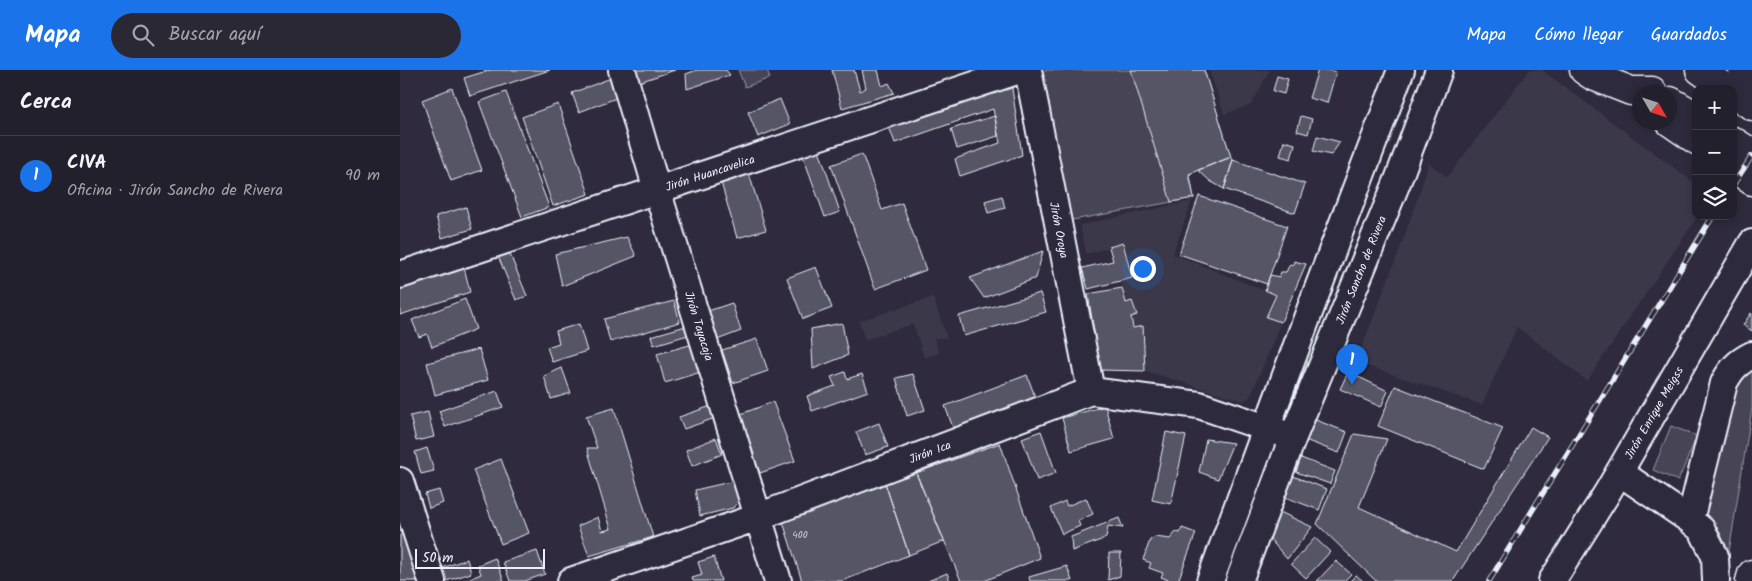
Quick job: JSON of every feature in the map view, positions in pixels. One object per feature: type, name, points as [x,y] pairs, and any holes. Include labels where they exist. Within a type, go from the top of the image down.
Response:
[{"type":"main road","points":[[1700,70],[1721,85]]},
{"type":"main road","points":[[1743,70],[1752,77]]},
{"type":"main road","points":[[1596,72],[1632,91]]},
{"type":"main road","points":[[1737,96],[1752,106]]},
{"type":"main road","points":[[1677,120],[1692,136]]},
{"type":"main road","points":[[1737,144],[1752,154]]},
{"type":"main road","points":[[1737,170],[1752,181]]},
{"type":"main road","points":[[1750,581],[1752,574]]},
{"type":"street","name":"Jirón Tayacaja","points":[[622,70],[657,190],[778,581]]},
{"type":"street","name":"Jirón Huancavelica","points":[[400,275],[1020,70]]},
{"type":"street","name":"Jirón Oroya","points":[[1028,70],[1091,391]]},
{"type":"street","points":[[1210,581],[1317,291],[1402,70],[1437,76]]},
{"type":"street","name":"Jirón Sancho de Rivera","points":[[1239,581],[1293,437],[1398,180],[1437,76]]},
{"type":"street","name":"Jirón Enrique Meigss","points":[[1552,581],[1619,472],[1752,243]]},
{"type":"street","points":[[1317,291],[1347,303]]},
{"type":"street","points":[[1690,520],[1724,383],[1731,369],[1740,361],[1752,355]]},
{"type":"street","name":"Jirón Ica","points":[[571,581],[758,517],[1091,391],[1199,405],[1293,437]]},
{"type":"street","points":[[1619,472],[1702,530],[1715,556],[1716,581]]},
{"type":"street","points":[[400,481],[432,581]]},
{"type":"shaded area","points":[[738,70],[767,70],[770,78],[745,87]]},
{"type":"shaded area","points":[[1048,70],[1204,70],[1231,157],[1190,174],[1194,198],[1067,221],[1038,74]]},
{"type":"shaded area","points":[[1209,70],[1270,70],[1251,105],[1224,114]]},
{"type":"shaded area","points":[[1529,70],[1542,70],[1692,181],[1692,220],[1695,220],[1587,381],[1517,327],[1482,405],[1356,362],[1404,238],[1429,163],[1447,177]]},
{"type":"shaded area","points":[[1192,201],[1173,254],[1276,295],[1281,322],[1251,396],[1244,401],[1145,371],[1143,327],[1133,328],[1131,317],[1136,315],[1132,302],[1126,303],[1120,281],[1132,278],[1124,244],[1086,254],[1080,225]]},
{"type":"shaded area","points":[[933,297],[947,338],[934,338],[939,353],[924,358],[913,324],[865,340],[859,321]]},
{"type":"shaded area","points":[[1752,366],[1752,408],[1728,558],[1722,541],[1706,513],[1704,504],[1733,385]]},
{"type":"shaded area","points":[[1671,426],[1697,436],[1678,481],[1653,470]]},
{"type":"building","points":[[490,70],[550,70],[470,96],[464,78]]},
{"type":"building","points":[[635,70],[675,70],[639,82]]},
{"type":"building","points":[[697,70],[726,70],[730,75],[687,89],[686,74]]},
{"type":"building","points":[[832,70],[854,70],[860,91],[866,88],[862,70],[878,70],[882,86],[889,83],[894,93],[842,108]]},
{"type":"building","points":[[1131,70],[1204,70],[1231,157],[1189,174],[1194,198],[1171,202]]},
{"type":"building","points":[[1318,70],[1336,72],[1327,103],[1309,98]]},
{"type":"building","points":[[1277,76],[1288,79],[1284,94],[1273,91]]},
{"type":"building","points":[[611,78],[619,97],[579,112],[572,93]]},
{"type":"building","points":[[1011,82],[1022,155],[960,176],[955,159],[1000,143],[993,109],[895,143],[888,124]]},
{"type":"building","points":[[452,88],[482,170],[451,181],[422,100]]},
{"type":"building","points":[[506,92],[549,207],[522,217],[479,102]]},
{"type":"building","points":[[780,99],[790,124],[758,137],[748,112]]},
{"type":"building","points":[[558,104],[589,194],[553,206],[522,117]]},
{"type":"building","points":[[995,116],[998,136],[957,149],[951,129]]},
{"type":"building","points":[[1301,116],[1312,119],[1308,134],[1297,131]]},
{"type":"building","points":[[1317,136],[1340,142],[1331,155],[1313,151]]},
{"type":"building","points":[[1284,141],[1295,144],[1291,159],[1280,156]]},
{"type":"building","points":[[819,150],[840,212],[825,217],[803,156]]},
{"type":"building","points":[[862,154],[882,210],[902,203],[926,270],[875,289],[831,165]]},
{"type":"building","points":[[1231,157],[1233,160],[1224,189],[1210,181],[1198,170]]},
{"type":"building","points":[[1233,160],[1305,184],[1295,213],[1224,189]]},
{"type":"building","points":[[748,170],[766,230],[737,238],[720,179]]},
{"type":"building","points":[[1002,196],[1005,208],[988,213],[985,201]]},
{"type":"building","points":[[1199,196],[1287,226],[1267,284],[1179,254]]},
{"type":"building","points":[[466,207],[472,229],[442,238],[436,216]]},
{"type":"building","points":[[627,237],[636,256],[562,286],[555,254]]},
{"type":"building","points":[[1123,243],[1132,278],[1088,289],[1082,268],[1113,261],[1109,247]]},
{"type":"building","points":[[1043,251],[1036,278],[984,298],[970,278]]},
{"type":"building","points":[[509,252],[527,296],[516,300],[498,256]]},
{"type":"building","points":[[1294,261],[1306,264],[1281,322],[1266,317],[1276,295],[1265,290],[1270,275],[1279,277],[1281,272],[1286,272],[1290,264],[1293,265]]},
{"type":"building","points":[[464,267],[470,292],[400,315],[400,289]]},
{"type":"building","points":[[816,267],[832,308],[803,319],[787,278]]},
{"type":"building","points":[[1122,288],[1126,303],[1132,301],[1137,315],[1131,317],[1133,328],[1143,326],[1145,371],[1100,370],[1088,294]]},
{"type":"building","points":[[1040,293],[1046,312],[964,336],[959,316]]},
{"type":"building","points":[[465,299],[476,329],[432,347],[427,334],[419,337],[412,320]]},
{"type":"building","points":[[674,301],[680,322],[610,342],[604,319]]},
{"type":"building","points":[[732,303],[741,331],[717,340],[708,311]]},
{"type":"building","points":[[1752,314],[1752,331],[1743,325]]},
{"type":"building","points":[[842,323],[848,355],[813,369],[811,329]]},
{"type":"building","points":[[579,324],[587,351],[552,362],[547,347],[559,343],[556,331]]},
{"type":"building","points":[[686,326],[688,335],[654,345],[651,336]]},
{"type":"building","points":[[757,339],[768,371],[733,383],[722,350]]},
{"type":"building","points":[[693,344],[701,372],[665,383],[657,354]]},
{"type":"building","points":[[479,349],[488,380],[435,395],[427,363]]},
{"type":"building","points":[[562,368],[571,393],[551,399],[544,376]]},
{"type":"building","points":[[845,372],[847,379],[862,374],[868,391],[812,411],[807,396],[835,386],[831,377]]},
{"type":"building","points":[[1348,372],[1388,391],[1381,407],[1340,389]]},
{"type":"building","points":[[913,374],[925,410],[907,416],[896,378]]},
{"type":"building","points":[[1027,375],[1037,402],[955,433],[945,406]]},
{"type":"building","points":[[1395,386],[1503,428],[1484,469],[1378,426]]},
{"type":"building","points":[[497,391],[503,407],[445,427],[439,411]]},
{"type":"building","points":[[773,402],[795,461],[760,473],[738,415]]},
{"type":"building","points":[[711,406],[715,418],[684,429],[679,417]]},
{"type":"building","points":[[1105,406],[1114,439],[1071,451],[1062,418]]},
{"type":"building","points":[[614,408],[653,537],[589,556],[578,526],[598,517],[602,531],[611,529],[587,448],[597,448],[586,416]]},
{"type":"building","points":[[428,412],[434,437],[416,441],[410,416]]},
{"type":"building","points":[[1313,419],[1347,432],[1339,453],[1305,440]]},
{"type":"building","points":[[879,423],[888,447],[865,455],[856,432]]},
{"type":"building","points":[[1531,427],[1548,437],[1453,581],[1376,581],[1317,524],[1354,434],[1387,439],[1359,507],[1456,552]]},
{"type":"building","points":[[1041,431],[1056,473],[1037,480],[1022,438]]},
{"type":"building","points":[[1166,432],[1186,436],[1171,504],[1152,500]]},
{"type":"building","points":[[716,438],[722,454],[692,466],[686,450]]},
{"type":"building","points":[[1206,439],[1233,443],[1218,479],[1199,472]]},
{"type":"building","points":[[1000,443],[1040,558],[984,581],[961,581],[916,473]]},
{"type":"building","points":[[427,448],[434,471],[421,474],[415,452]]},
{"type":"building","points":[[1301,458],[1335,471],[1330,484],[1296,472]]},
{"type":"building","points":[[501,459],[529,533],[501,544],[473,470]]},
{"type":"building","points":[[916,473],[944,541],[909,555],[885,483]]},
{"type":"building","points":[[1293,476],[1327,489],[1319,510],[1285,497]]},
{"type":"building","points":[[734,481],[740,499],[733,508],[700,516],[695,490]]},
{"type":"building","points":[[885,483],[909,555],[842,581],[802,581],[782,519]]},
{"type":"building","points":[[439,490],[443,503],[429,508],[425,494]]},
{"type":"building","points":[[1086,498],[1093,514],[1078,521],[1080,526],[1062,534],[1051,508],[1065,501],[1067,506]]},
{"type":"building","points":[[1280,512],[1312,527],[1287,559],[1269,538]]},
{"type":"building","points":[[1119,518],[1123,528],[1108,526],[1106,538],[1072,551],[1071,537]]},
{"type":"building","points":[[1182,528],[1196,533],[1178,581],[1171,581],[1161,577],[1163,573],[1149,568],[1151,563],[1143,560],[1150,540],[1155,537],[1170,539],[1176,532],[1180,533]]},
{"type":"building","points":[[408,533],[424,581],[400,581],[400,535]]},
{"type":"building","points":[[1315,538],[1330,552],[1306,578],[1291,564]]},
{"type":"building","points":[[537,551],[545,574],[525,581],[510,581],[503,562]]},
{"type":"building","points":[[1109,553],[1121,553],[1120,576],[1108,580]]},
{"type":"building","points":[[714,557],[721,581],[693,581],[692,578],[702,575],[698,562]]},
{"type":"building","points":[[495,558],[504,581],[464,581],[481,574],[478,565]]},
{"type":"building","points":[[467,559],[471,573],[446,581],[442,568]]},
{"type":"building","points":[[1336,561],[1351,574],[1344,581],[1317,581]]},
{"type":"building","points":[[1067,566],[1072,581],[1030,581],[1029,577]]},
{"type":"building","points":[[947,573],[950,581],[928,581]]},
{"type":"building","points":[[1356,575],[1363,581],[1350,581]]},
{"type":"railway","points":[[1737,179],[1752,156]]},
{"type":"railway","points":[[1489,581],[1711,220]]},
{"type":"place","name":"CIVA","points":[[1352,385]]}]
